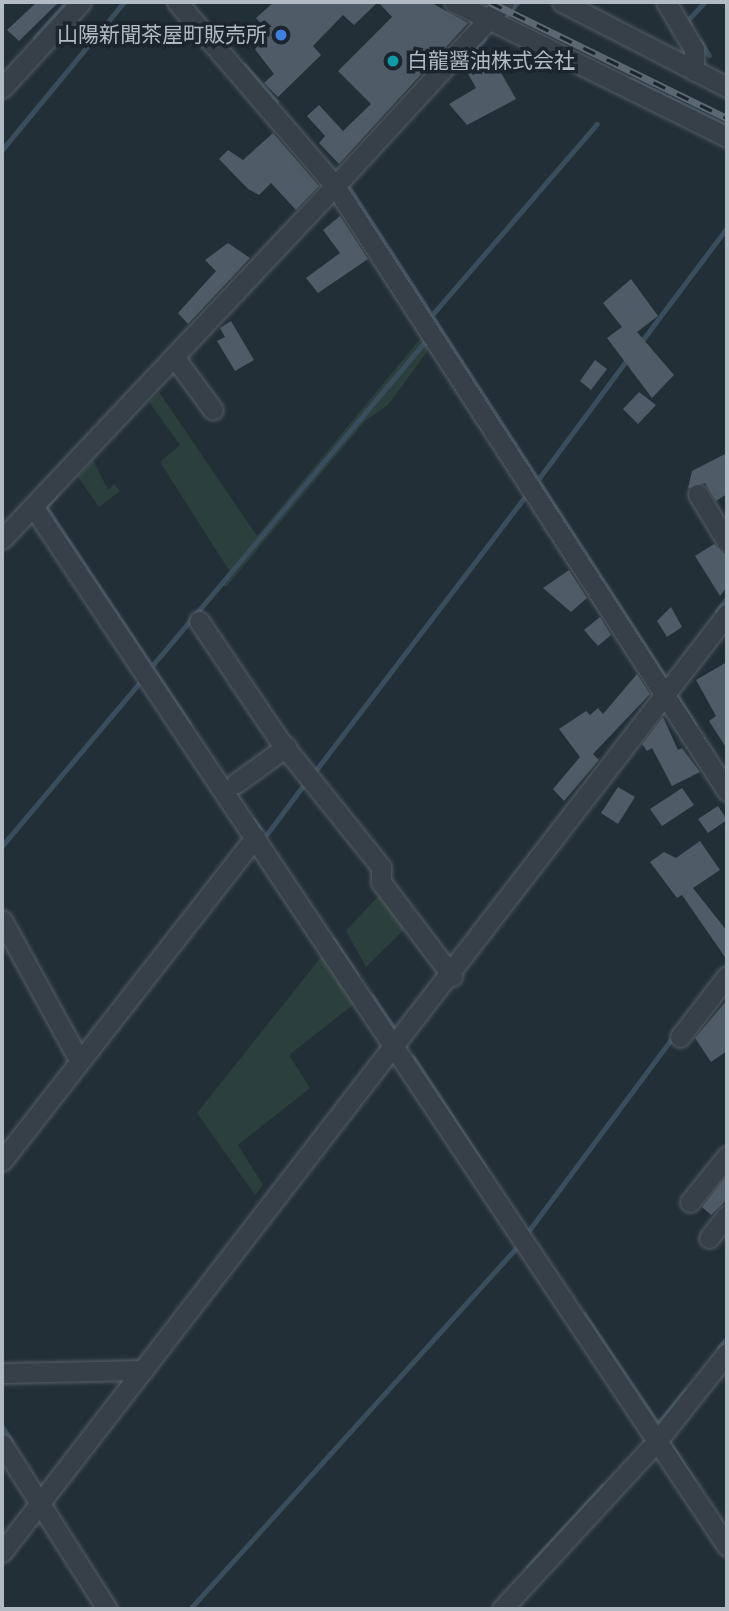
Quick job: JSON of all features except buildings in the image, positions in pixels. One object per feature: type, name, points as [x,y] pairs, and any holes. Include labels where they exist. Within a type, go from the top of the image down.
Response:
[{"type":"street","points":[[2,86],[80,2]]},
{"type":"street","points":[[177,2],[335,186],[532,485],[727,791]]},
{"type":"street","points":[[454,2],[496,12],[727,137]]},
{"type":"street","points":[[562,2],[727,87]]},
{"type":"street","points":[[667,2],[694,49],[694,71]]},
{"type":"street","points":[[8,525],[34,508],[179,361],[335,186],[496,12]]},
{"type":"street","points":[[179,361],[213,410]]},
{"type":"street","points":[[698,494],[727,542]]},
{"type":"street","points":[[34,508],[397,1047],[441,1122],[727,1546]]},
{"type":"street","points":[[2,1552],[397,1047],[447,972],[666,696],[727,614]]},
{"type":"street","points":[[199,621],[286,747],[312,775],[381,867],[381,882],[447,972]]},
{"type":"street","points":[[236,783],[286,747]]},
{"type":"street","points":[[2,1161],[255,837]]},
{"type":"street","points":[[2,920],[79,1060]]},
{"type":"street","points":[[680,1037],[727,976]]},
{"type":"street","points":[[690,1202],[727,1156]]},
{"type":"street","points":[[709,1238],[727,1215]]},
{"type":"street","points":[[502,1609],[657,1441],[727,1353]]},
{"type":"street","points":[[2,1373],[143,1370]]},
{"type":"street","points":[[2,1444],[107,1609]]},
{"type":"green space","points":[[425,333],[432,345],[388,405],[366,420],[226,587],[221,583],[230,572],[160,462],[180,445],[149,402],[159,392],[257,536]]},
{"type":"green space","points":[[93,460],[108,490],[114,484],[120,491],[99,507],[78,477]]},
{"type":"green space","points":[[380,894],[405,929],[366,967],[346,931]]},
{"type":"green space","points":[[325,952],[358,1001],[289,1055],[310,1088],[238,1145],[263,1185],[255,1195],[197,1113]]},
{"type":"waterway","points":[[35,38],[67,2]]},
{"type":"waterway","points":[[2,150],[124,2]]},
{"type":"waterway","points":[[503,18],[518,2]]},
{"type":"waterway","points":[[690,25],[687,21],[705,2]]},
{"type":"waterway","points":[[470,53],[484,39]]},
{"type":"waterway","points":[[700,41],[709,55]]},
{"type":"waterway","points":[[244,65],[276,101]]},
{"type":"waterway","points":[[631,79],[727,126]]},
{"type":"waterway","points":[[432,315],[597,124]]},
{"type":"waterway","points":[[346,183],[663,674]]},
{"type":"waterway","points":[[641,342],[727,228]]},
{"type":"waterway","points":[[152,666],[424,343]]},
{"type":"waterway","points":[[534,485],[627,360]]},
{"type":"waterway","points":[[313,774],[527,494]]},
{"type":"waterway","points":[[56,496],[46,507],[189,723]]},
{"type":"waterway","points":[[717,611],[727,598]]},
{"type":"waterway","points":[[2,846],[142,680]]},
{"type":"waterway","points":[[677,696],[695,725]]},
{"type":"waterway","points":[[267,834],[305,783]]},
{"type":"waterway","points":[[254,820],[260,829]]},
{"type":"waterway","points":[[333,939],[357,975]]},
{"type":"waterway","points":[[372,996],[395,1030]]},
{"type":"waterway","points":[[527,1233],[673,1037]]},
{"type":"waterway","points":[[413,1057],[485,1167]]},
{"type":"waterway","points":[[190,1609],[518,1246]]},
{"type":"waterway","points":[[584,1314],[658,1424]]},
{"type":"waterway","points":[[719,1348],[727,1338]]},
{"type":"waterway","points":[[658,1424],[685,1391]]},
{"type":"waterway","points":[[2,1426],[11,1440]]},
{"type":"waterway","points":[[672,1447],[694,1481]]},
{"type":"waterway","points":[[528,1567],[603,1486]]},
{"type":"railway","points":[[490,2],[727,118]]},
{"type":"place","name":"山陽新聞茶屋町販売所","points":[[281,35]]},
{"type":"place","name":"白龍醤油株式会社","points":[[393,61]]}]
